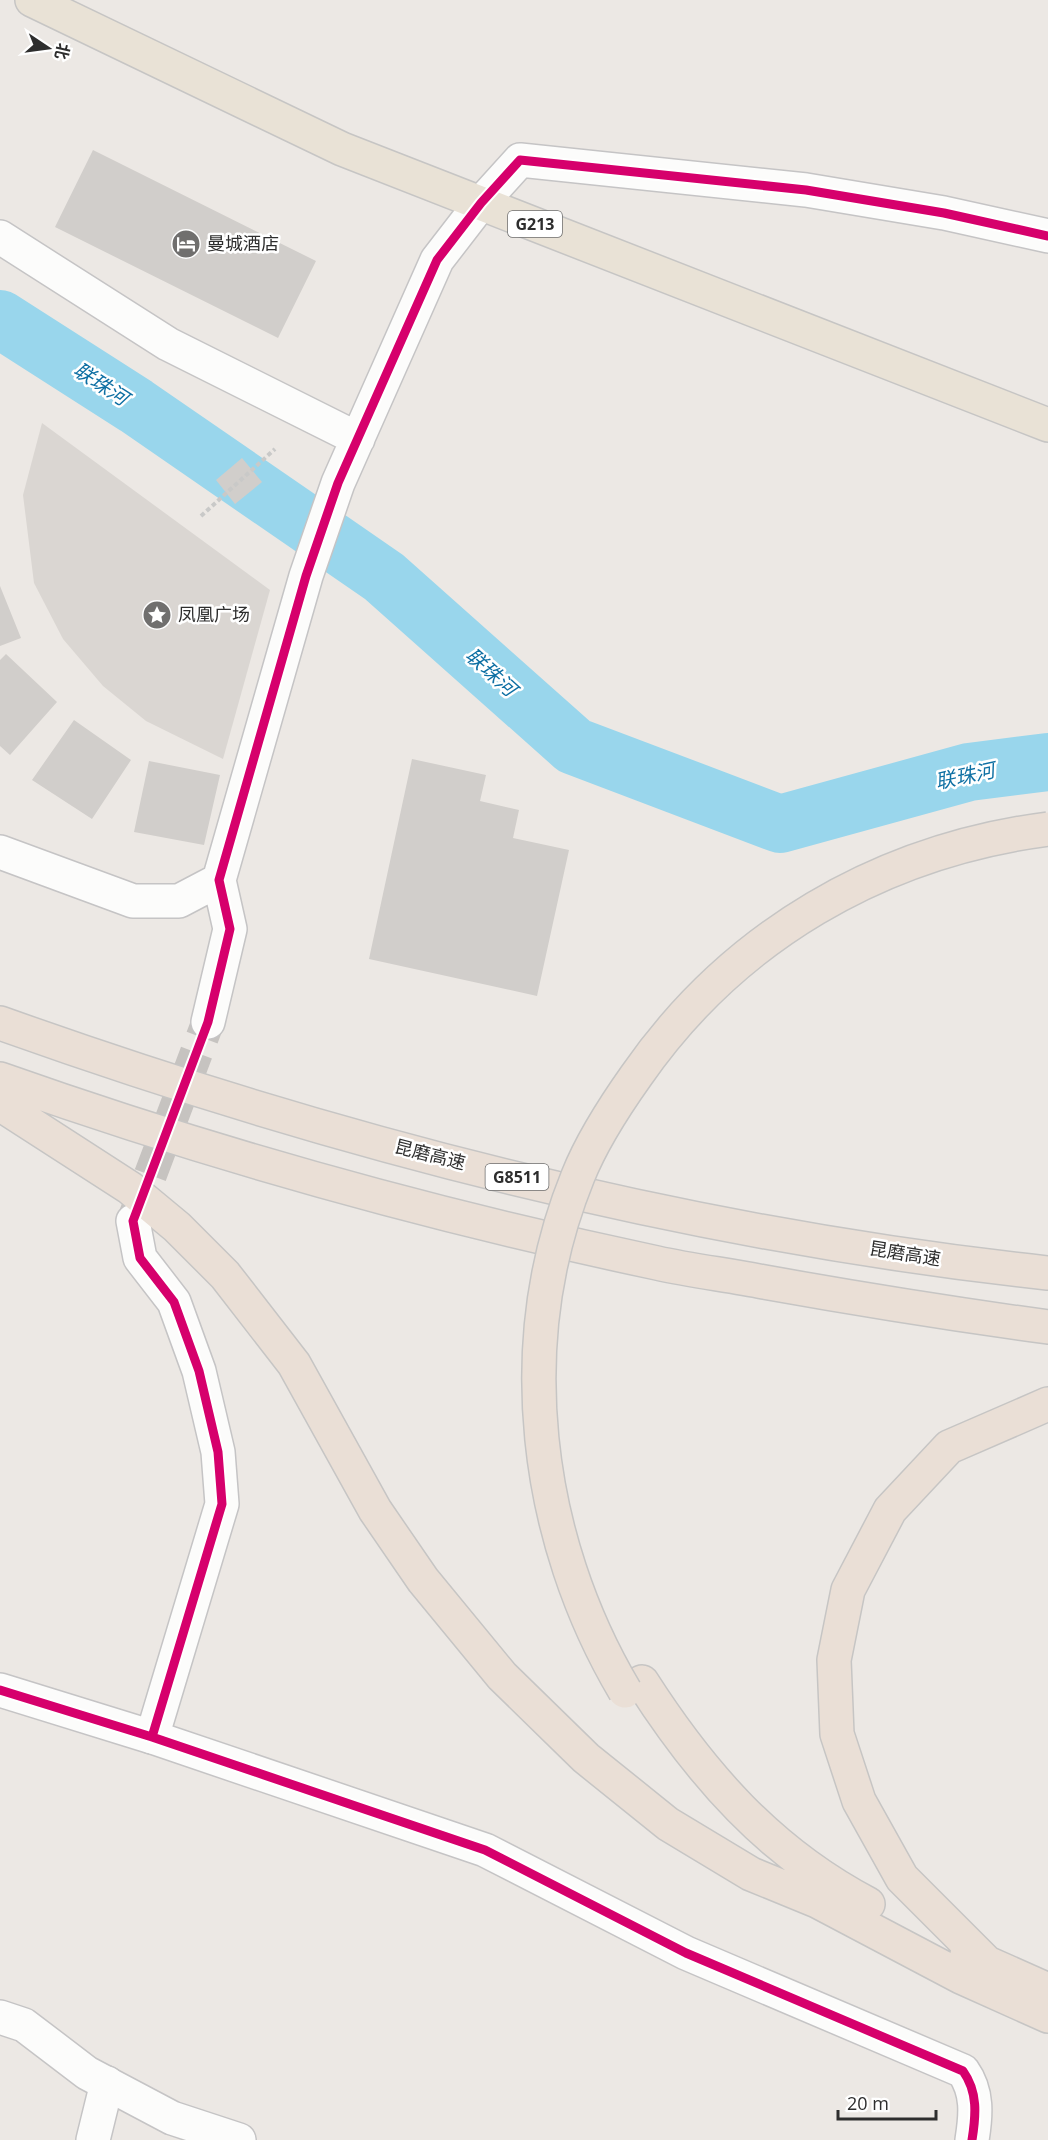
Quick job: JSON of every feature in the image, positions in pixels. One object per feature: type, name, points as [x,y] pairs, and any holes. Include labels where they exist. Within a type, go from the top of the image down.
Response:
[{"type":"highway","name":"G213","points":[[32,0],[342,149],[1048,425]]},
{"type":"highway","points":[[1048,829],[986,839],[909,862],[855,885],[774,934],[721,977],[670,1030],[623,1095],[579,1172],[560,1230],[546,1299],[540,1368],[542,1442],[551,1503],[567,1566],[594,1633],[634,1687],[709,1777],[793,1858],[843,1891],[987,1964],[1048,1990]]},
{"type":"highway","points":[[817,1901],[740,1835],[708,1801],[653,1733],[586,1560],[570,1499],[561,1440],[558,1386],[563,1312],[576,1244],[597,1180],[639,1106],[685,1043],[734,991],[785,949],[863,902],[915,880],[966,864],[1048,848]]},
{"type":"highway","name":"昆磨高速","points":[[0,1023],[117,1065],[254,1107],[411,1151],[539,1183],[749,1228],[914,1256],[1048,1273]]},
{"type":"highway","points":[[0,1079],[227,1155],[472,1222],[660,1264],[898,1307],[1048,1327]]},
{"type":"highway","points":[[0,1104],[130,1188],[177,1227],[225,1275],[294,1364],[375,1510],[423,1580],[475,1646],[558,1732],[641,1804],[691,1839],[751,1874],[817,1901],[961,1977],[1048,2016]]},
{"type":"highway","points":[[987,1964],[902,1878],[859,1801],[837,1734],[834,1660],[848,1590],[890,1510],[949,1447],[1048,1404]]},
{"type":"street","points":[[208,1022],[230,929],[219,880],[306,576],[338,483],[437,260],[481,203],[520,160],[806,190],[944,213],[1048,236]]},
{"type":"street","points":[[0,237],[168,344],[358,439]]},
{"type":"street","points":[[0,852],[133,901],[179,901],[219,880]]},
{"type":"street","points":[[133,1221],[140,1258],[174,1302],[199,1371],[218,1452],[222,1504],[152,1737]]},
{"type":"street","points":[[0,1690],[152,1737],[485,1850],[686,1953],[963,2071],[973,2085],[976,2116],[972,2140]]},
{"type":"street","points":[[0,2017],[24,2025],[87,2073],[172,2118],[239,2140]]},
{"type":"street","points":[[93,2140],[106,2083]]},
{"type":"path","points":[[201,516],[275,449]]},
{"type":"shaded area","name":"凤凰广场","points":[[42,423],[270,590],[223,759],[146,721],[103,686],[63,639],[34,583],[23,495]]},
{"type":"building","name":"曼城酒店","points":[[93,150],[316,261],[278,338],[55,227]]},
{"type":"building","points":[[242,458],[262,482],[235,504],[216,480]]},
{"type":"building","points":[[0,586],[21,638],[0,646]]},
{"type":"building","points":[[6,654],[57,702],[10,755],[0,746],[0,660]]},
{"type":"building","points":[[74,720],[131,760],[92,819],[32,780]]},
{"type":"building","points":[[412,759],[486,775],[480,801],[519,810],[513,838],[569,850],[537,996],[369,959]]},
{"type":"building","points":[[149,761],[220,775],[204,845],[134,832]]},
{"type":"waterway","name":"联珠河","points":[[0,319],[136,406],[384,577],[574,746],[780,824],[969,772],[1048,762]]},
{"type":"tunnel","points":[[133,1221],[208,1022]]},
{"type":"cycle path","points":[[152,1737],[222,1504],[218,1452],[199,1371],[174,1302],[140,1258],[133,1221],[208,1022],[230,929],[219,880],[306,576],[338,483],[437,260],[481,203],[520,160],[806,190],[944,213],[1048,236]]},
{"type":"cycle path","points":[[0,1690],[152,1737],[485,1850],[686,1953],[963,2071],[971,2087],[975,2104],[972,2140]]},
{"type":"place","name":"曼城酒店","points":[[186,244]]},
{"type":"place","name":"凤凰广场","points":[[157,615]]}]
